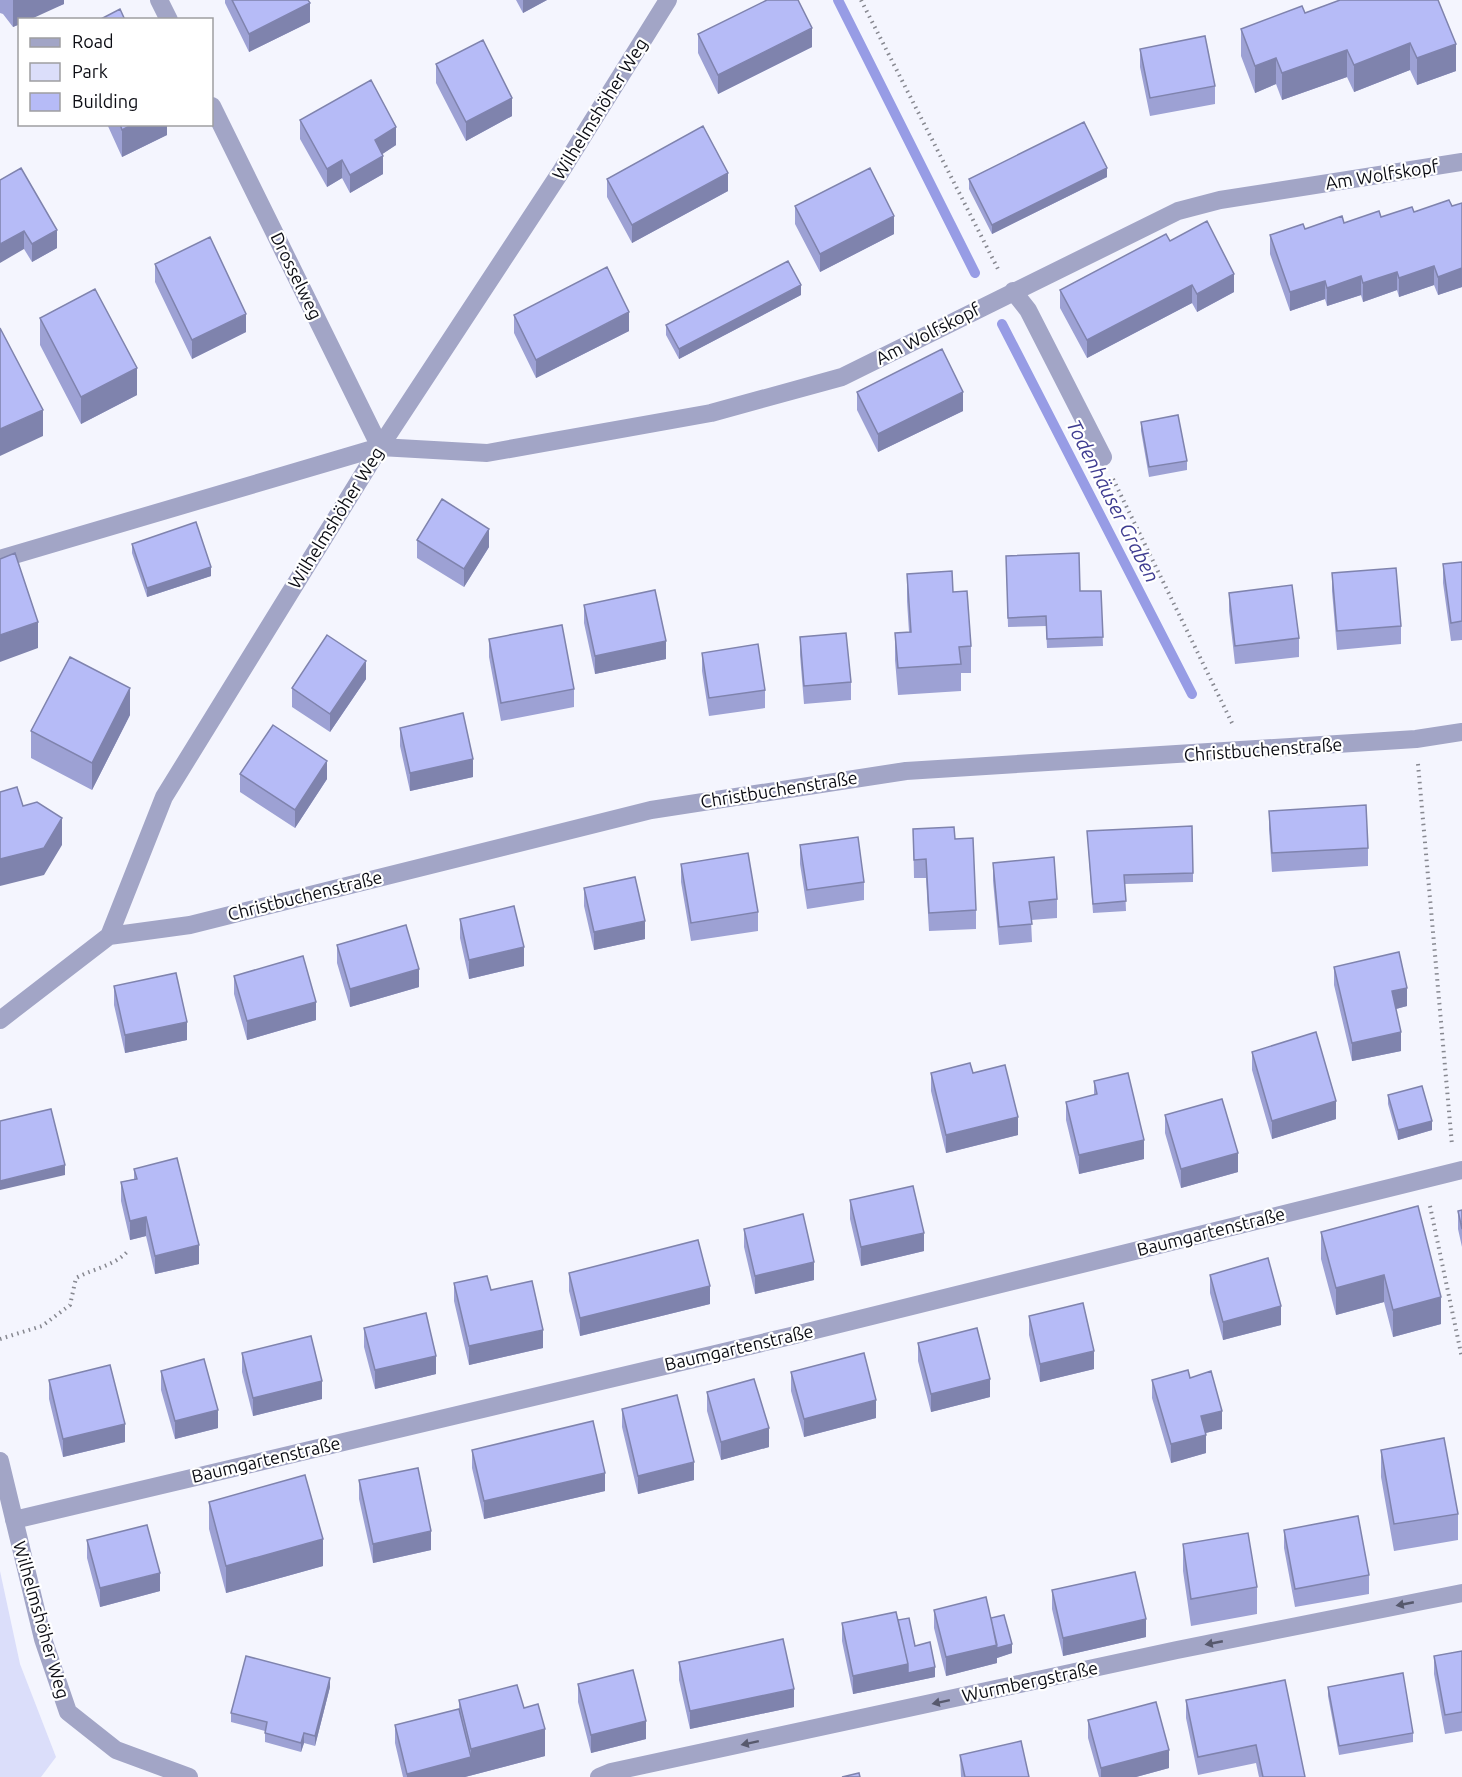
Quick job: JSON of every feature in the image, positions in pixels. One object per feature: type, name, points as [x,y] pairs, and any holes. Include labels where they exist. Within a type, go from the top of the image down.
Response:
[{"type":"street","points":[[159,0],[168,18]]},
{"type":"street","name":"Wilhelmshöher Weg","points":[[109,936],[164,797],[380,447],[560,173],[668,0]]},
{"type":"street","name":"Drosselweg","points":[[213,108],[380,447]]},
{"type":"street","name":"Am Wolfskopf","points":[[0,559],[380,447],[487,453],[711,413],[842,377],[1178,211],[1220,200],[1462,162]]},
{"type":"street","points":[[1013,291],[1028,310],[1102,457]]},
{"type":"street","name":"Christbuchenstraße","points":[[109,936],[190,925],[651,810],[906,771],[1416,740],[1462,732]]},
{"type":"street","points":[[0,1020],[109,936]]},
{"type":"street","name":"Baumgartenstraße","points":[[14,1520],[791,1336],[1458,1171]]},
{"type":"street","name":"Wilhelmshöher Weg","points":[[0,1461],[43,1639],[68,1712],[116,1750],[189,1777]]},
{"type":"street","name":"Wurmbergstraße","points":[[599,1777],[611,1772],[1177,1650],[1462,1593]]},
{"type":"path","points":[[861,0],[998,270],[1013,291]]},
{"type":"path","points":[[1102,457],[1246,751]]},
{"type":"path","points":[[1416,740],[1458,1171]]},
{"type":"path","points":[[1425,1179],[1462,1358]]},
{"type":"path","points":[[0,1339],[42,1326],[70,1305],[76,1278],[96,1268],[116,1263],[128,1251]]},
{"type":"green space","points":[[0,1571],[20,1664],[56,1757],[41,1777],[0,1777]]},
{"type":"building","points":[[232,0],[308,0],[310,3],[249,34]]},
{"type":"building","points":[[767,0],[798,0],[812,28],[718,75],[698,34]]},
{"type":"building","points":[[1340,0],[1438,0],[1456,44],[1417,58],[1410,43],[1354,65],[1347,50],[1282,73],[1276,58],[1255,66],[1241,29],[1302,6],[1305,13]]},
{"type":"building","points":[[120,9],[124,18],[103,18]]},
{"type":"building","points":[[1205,36],[1215,86],[1150,98],[1140,49]]},
{"type":"building","points":[[483,40],[512,98],[466,122],[436,64]]},
{"type":"building","points":[[371,80],[396,127],[375,140],[383,156],[350,175],[342,160],[327,169],[300,120]]},
{"type":"building","points":[[1084,122],[1107,168],[992,225],[969,179]]},
{"type":"building","points":[[703,126],[728,173],[632,225],[607,179]]},
{"type":"building","points":[[21,168],[57,230],[32,244],[24,231],[0,244],[0,180]]},
{"type":"building","points":[[870,168],[894,216],[820,254],[795,206]]},
{"type":"building","points":[[1449,200],[1452,206],[1462,203],[1462,268],[1438,277],[1434,266],[1399,278],[1397,272],[1363,283],[1361,276],[1327,288],[1325,281],[1290,292],[1270,235],[1303,224],[1305,229],[1342,216],[1344,223],[1379,211],[1381,217],[1412,207],[1414,212]]},
{"type":"building","points":[[1207,221],[1234,274],[1197,294],[1192,285],[1087,340],[1060,290],[1166,234],[1170,241]]},
{"type":"building","points":[[210,237],[246,314],[192,340],[155,264]]},
{"type":"building","points":[[788,261],[801,285],[679,349],[666,325]]},
{"type":"building","points":[[607,267],[629,312],[536,360],[514,315]]},
{"type":"building","points":[[95,289],[137,368],[81,397],[40,318]]},
{"type":"building","points":[[0,328],[43,410],[0,429]]},
{"type":"building","points":[[942,349],[963,392],[878,434],[857,392]]},
{"type":"building","points":[[1178,415],[1187,461],[1149,467],[1141,422]]},
{"type":"building","points":[[442,499],[489,529],[464,569],[417,540]]},
{"type":"building","points":[[196,522],[211,567],[147,588],[132,544]]},
{"type":"building","points":[[15,553],[38,622],[0,635],[0,559]]},
{"type":"building","points":[[1079,553],[1080,591],[1101,591],[1103,637],[1047,639],[1046,616],[1008,618],[1006,556]]},
{"type":"building","points":[[1462,562],[1462,621],[1451,623],[1443,564]]},
{"type":"building","points":[[1396,568],[1401,626],[1337,631],[1332,573]]},
{"type":"building","points":[[952,571],[953,592],[967,591],[971,646],[959,647],[961,664],[898,668],[895,633],[911,632],[907,574]]},
{"type":"building","points":[[1292,585],[1299,638],[1235,646],[1229,593]]},
{"type":"building","points":[[655,590],[666,641],[595,656],[584,605]]},
{"type":"building","points":[[562,625],[574,689],[501,703],[489,639]]},
{"type":"building","points":[[846,633],[851,682],[804,686],[800,637]]},
{"type":"building","points":[[327,635],[366,661],[330,714],[292,688]]},
{"type":"building","points":[[758,644],[765,690],[709,698],[702,653]]},
{"type":"building","points":[[70,657],[130,688],[92,763],[31,731]]},
{"type":"building","points":[[463,713],[473,759],[410,773],[400,728]]},
{"type":"building","points":[[273,725],[327,761],[295,810],[240,774]]},
{"type":"building","points":[[17,787],[23,806],[37,802],[62,818],[44,848],[0,859],[0,792]]},
{"type":"building","points":[[1366,805],[1368,848],[1272,853],[1269,811]]},
{"type":"building","points":[[1192,826],[1193,873],[1124,875],[1126,901],[1093,904],[1087,831]]},
{"type":"building","points":[[954,827],[955,839],[973,838],[976,910],[929,913],[926,859],[914,860],[913,829]]},
{"type":"building","points":[[858,837],[864,882],[807,890],[800,845]]},
{"type":"building","points":[[748,853],[758,912],[691,923],[681,864]]},
{"type":"building","points":[[1054,857],[1057,899],[1029,902],[1032,924],[999,927],[993,863]]},
{"type":"building","points":[[635,877],[645,921],[594,932],[584,888]]},
{"type":"building","points":[[514,906],[524,947],[469,960],[460,919]]},
{"type":"building","points":[[406,925],[419,969],[350,989],[337,945]]},
{"type":"building","points":[[1399,952],[1407,988],[1392,991],[1401,1032],[1352,1043],[1334,967]]},
{"type":"building","points":[[303,956],[316,1002],[247,1021],[234,976]]},
{"type":"building","points":[[176,973],[187,1022],[125,1035],[114,986]]},
{"type":"building","points":[[1316,1032],[1336,1101],[1272,1121],[1252,1052]]},
{"type":"building","points":[[970,1063],[973,1073],[1005,1065],[1018,1117],[946,1135],[931,1073]]},
{"type":"building","points":[[1128,1073],[1144,1140],[1079,1155],[1066,1102],[1097,1094],[1094,1081]]},
{"type":"building","points":[[1422,1086],[1432,1121],[1398,1130],[1388,1095]]},
{"type":"building","points":[[1222,1099],[1238,1153],[1181,1169],[1165,1115]]},
{"type":"building","points":[[51,1109],[65,1165],[0,1181],[0,1121]]},
{"type":"building","points":[[177,1158],[199,1245],[155,1256],[146,1217],[130,1221],[121,1182],[137,1179],[134,1169]]},
{"type":"building","points":[[913,1186],[924,1233],[861,1247],[850,1200]]},
{"type":"building","points":[[1418,1206],[1441,1297],[1393,1310],[1384,1275],[1336,1288],[1321,1232]]},
{"type":"building","points":[[1462,1210],[1462,1229],[1458,1211]]},
{"type":"building","points":[[803,1214],[814,1262],[755,1276],[744,1229]]},
{"type":"building","points":[[698,1240],[710,1286],[580,1318],[569,1273]]},
{"type":"building","points":[[1268,1258],[1281,1306],[1223,1322],[1210,1275]]},
{"type":"building","points":[[487,1276],[491,1290],[532,1281],[543,1330],[469,1346],[454,1283]]},
{"type":"building","points":[[1083,1303],[1094,1351],[1040,1364],[1029,1316]]},
{"type":"building","points":[[426,1313],[436,1356],[375,1370],[364,1328]]},
{"type":"building","points":[[977,1328],[990,1379],[931,1394],[918,1343]]},
{"type":"building","points":[[311,1336],[322,1381],[253,1398],[242,1353]]},
{"type":"building","points":[[864,1353],[876,1400],[804,1419],[791,1372]]},
{"type":"building","points":[[204,1359],[218,1410],[175,1421],[161,1371]]},
{"type":"building","points":[[110,1365],[125,1424],[63,1439],[49,1380]]},
{"type":"building","points":[[1188,1370],[1190,1378],[1211,1371],[1222,1411],[1201,1416],[1206,1435],[1171,1444],[1152,1380]]},
{"type":"building","points":[[754,1379],[769,1428],[721,1442],[707,1392]]},
{"type":"building","points":[[677,1395],[694,1462],[638,1476],[622,1409]]},
{"type":"building","points":[[593,1421],[605,1473],[484,1501],[472,1450]]},
{"type":"building","points":[[1444,1438],[1458,1514],[1394,1524],[1381,1450]]},
{"type":"building","points":[[418,1468],[431,1531],[373,1544],[359,1480]]},
{"type":"building","points":[[305,1475],[323,1539],[226,1566],[209,1502]]},
{"type":"building","points":[[1358,1516],[1369,1575],[1295,1589],[1284,1530]]},
{"type":"building","points":[[147,1525],[160,1573],[100,1588],[87,1540]]},
{"type":"building","points":[[1248,1533],[1257,1587],[1191,1599],[1183,1544]]},
{"type":"building","points":[[1135,1572],[1146,1619],[1063,1638],[1052,1590]]},
{"type":"building","points":[[986,1597],[997,1645],[946,1657],[934,1610]]},
{"type":"building","points":[[896,1612],[908,1664],[853,1676],[842,1623]]},
{"type":"building","points":[[1004,1615],[1012,1644],[997,1648],[991,1618]]},
{"type":"building","points":[[909,1618],[915,1646],[930,1642],[935,1667],[908,1673],[898,1620]]},
{"type":"building","points":[[783,1639],[794,1689],[690,1711],[679,1662]]},
{"type":"building","points":[[1462,1651],[1462,1712],[1445,1715],[1434,1656]]},
{"type":"building","points":[[246,1656],[330,1678],[315,1736],[304,1733],[301,1743],[265,1733],[267,1722],[231,1713]]},
{"type":"building","points":[[633,1670],[646,1721],[591,1735],[578,1684]]},
{"type":"building","points":[[1403,1673],[1413,1733],[1339,1746],[1328,1687]]},
{"type":"building","points":[[1285,1680],[1305,1777],[1263,1777],[1256,1745],[1198,1757],[1186,1700]]},
{"type":"building","points":[[517,1685],[524,1708],[538,1704],[545,1729],[471,1749],[459,1700]]},
{"type":"building","points":[[1156,1702],[1169,1750],[1101,1768],[1088,1720]]},
{"type":"building","points":[[459,1709],[471,1757],[407,1774],[395,1725]]},
{"type":"building","points":[[1021,1741],[1029,1777],[965,1777],[960,1755]]},
{"type":"building","points":[[859,1773],[860,1777],[842,1777]]},
{"type":"waterway","name":"Todenhäuser Graben","points":[[838,0],[975,273]]},
{"type":"waterway","name":"Todenhäuser Graben","points":[[1002,324],[1192,694]]}]
